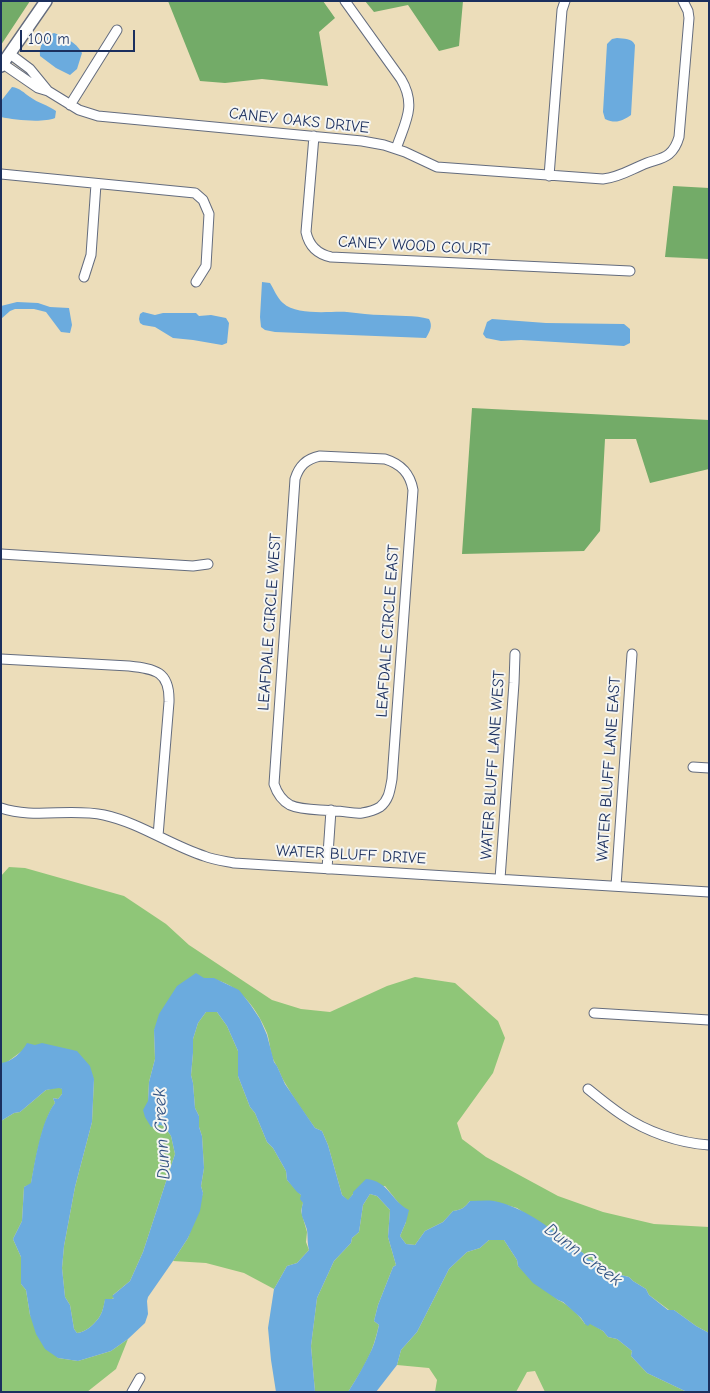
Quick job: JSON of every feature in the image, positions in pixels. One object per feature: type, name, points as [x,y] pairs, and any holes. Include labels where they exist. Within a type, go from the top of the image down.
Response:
[{"type":"street","points":[[5,61],[46,1]]},
{"type":"street","points":[[345,1],[406,87],[410,103],[396,149]]},
{"type":"street","points":[[549,176],[562,10],[565,1]]},
{"type":"street","name":"CANEY OAKS DRIVE","points":[[5,61],[38,88],[48,91],[79,110],[98,116],[362,141],[384,145],[437,166],[549,176],[610,178],[661,159],[673,150],[679,137],[689,18],[684,1]]},
{"type":"street","points":[[70,105],[117,30]]},
{"type":"street","name":"CANEY WOOD COURT","points":[[314,136],[306,232],[311,246],[323,256],[331,258],[630,271]]},
{"type":"street","points":[[1,174],[195,193],[203,200],[209,214],[206,266],[196,282]]},
{"type":"street","points":[[84,277],[91,255],[96,184]]},
{"type":"street","name":"LEAFDALE CIRCLE WEST","points":[[331,810],[291,806],[277,793],[274,784],[295,479],[298,470],[303,464],[312,458],[320,456],[385,459],[399,464],[407,472]]},
{"type":"street","name":"LEAFDALE CIRCLE EAST","points":[[331,810],[361,813],[373,810],[380,807],[390,793],[413,490],[407,472]]},
{"type":"street","points":[[1,554],[193,566],[208,564]]},
{"type":"street","name":"WATER BLUFF LANE WEST","points":[[500,879],[514,693],[515,654]]},
{"type":"street","name":"WATER BLUFF LANE EAST","points":[[616,886],[632,654]]},
{"type":"street","points":[[1,659],[129,666],[146,668],[160,674],[168,684],[169,692],[158,836]]},
{"type":"street","points":[[693,767],[709,768]]},
{"type":"street","name":"WATER BLUFF DRIVE","points":[[1,808],[18,813],[87,812],[105,815],[124,821],[199,855],[234,863],[709,892]]},
{"type":"street","points":[[327,869],[331,810]]},
{"type":"street","points":[[594,1013],[709,1020]]},
{"type":"street","points":[[588,1089],[623,1116],[651,1131],[681,1141],[709,1145]]},
{"type":"street","points":[[132,1392],[140,1378]]},
{"type":"green space","points":[[1,1],[30,1],[1,45]]},
{"type":"green space","points":[[168,1],[323,1],[335,18],[319,32],[328,86],[262,79],[225,83],[200,81]]},
{"type":"green space","points":[[365,1],[463,1],[459,46],[439,51],[408,5],[374,12]]},
{"type":"green space","points":[[673,186],[709,188],[709,259],[665,257]]},
{"type":"green space","points":[[472,408],[709,420],[709,469],[650,483],[636,439],[605,439],[600,531],[584,551],[462,554]]},
{"type":"green space","points":[[9,867],[25,868],[124,896],[166,924],[189,945],[272,1000],[301,1009],[330,1012],[387,986],[415,977],[455,983],[498,1021],[505,1038],[493,1073],[457,1123],[462,1139],[486,1157],[558,1196],[603,1212],[654,1224],[709,1227],[709,1333],[674,1310],[669,1310],[649,1295],[646,1289],[629,1277],[613,1273],[607,1267],[587,1259],[586,1255],[517,1208],[492,1201],[470,1201],[463,1208],[453,1211],[443,1222],[425,1231],[415,1245],[406,1244],[400,1236],[406,1222],[401,1206],[385,1186],[353,1194],[348,1201],[342,1195],[328,1145],[322,1131],[315,1128],[284,1081],[272,1056],[267,1033],[257,1013],[235,989],[225,983],[204,978],[154,1030],[155,1059],[149,1082],[148,1101],[160,1125],[164,1126],[171,1136],[175,1154],[143,1252],[130,1281],[113,1295],[115,1297],[105,1300],[101,1314],[93,1324],[77,1333],[74,1329],[70,1305],[65,1297],[62,1268],[64,1246],[75,1187],[92,1122],[94,1079],[22,1051],[6,1063],[1,1063],[1,876]]},
{"type":"green space","points":[[206,1012],[217,1012],[227,1026],[238,1051],[238,1076],[250,1107],[255,1113],[267,1142],[273,1148],[286,1171],[287,1180],[301,1195],[303,1203],[301,1211],[307,1232],[306,1242],[309,1250],[297,1263],[287,1266],[274,1289],[244,1273],[206,1263],[173,1261],[188,1238],[203,1193],[201,1186],[204,1168],[202,1136],[199,1127],[199,1116],[195,1108],[191,1075],[193,1039],[198,1023]]},
{"type":"green space","points":[[59,1087],[62,1089],[62,1094],[58,1099],[53,1098],[55,1103],[46,1120],[31,1184],[24,1187],[22,1221],[13,1239],[21,1257],[21,1284],[26,1290],[30,1315],[58,1358],[78,1361],[111,1351],[128,1339],[116,1369],[87,1392],[1,1392],[1,1121],[14,1113],[20,1112],[46,1090]]},
{"type":"green space","points":[[370,1194],[377,1196],[390,1210],[388,1237],[396,1265],[393,1267],[378,1305],[374,1321],[379,1325],[372,1349],[348,1392],[315,1392],[311,1346],[317,1298],[334,1261],[359,1232],[363,1205]]},
{"type":"green space","points":[[489,1240],[504,1240],[517,1260],[518,1266],[558,1300],[573,1310],[585,1324],[590,1323],[603,1331],[608,1337],[617,1339],[632,1351],[631,1356],[647,1373],[687,1392],[545,1392],[535,1371],[527,1372],[516,1392],[435,1392],[437,1380],[429,1368],[397,1365],[401,1350],[417,1332],[449,1269],[467,1252],[480,1248]]},
{"type":"water","points":[[54,33],[73,43],[82,53],[77,69],[70,75],[56,68],[40,56],[43,42],[47,36]]},
{"type":"water","points":[[612,39],[630,40],[635,45],[631,115],[616,122],[605,119],[603,112],[607,44]]},
{"type":"water","points":[[12,87],[56,111],[55,118],[36,121],[1,117],[1,101]]},
{"type":"water","points":[[262,282],[270,283],[281,301],[296,310],[418,317],[429,319],[430,328],[426,338],[275,332],[265,330],[261,327],[260,317]]},
{"type":"water","points":[[17,302],[69,308],[72,325],[70,333],[61,332],[46,312],[34,309],[15,309],[1,319],[1,306]]},
{"type":"water","points":[[143,312],[155,315],[163,313],[196,313],[199,316],[211,315],[226,318],[229,323],[227,343],[222,345],[173,338],[155,327],[140,323],[140,314]]},
{"type":"water","points":[[492,319],[546,323],[624,324],[630,329],[630,343],[624,346],[521,340],[501,341],[486,338],[483,334],[487,322]]},
{"type":"water","name":"Dunn Creek","points":[[196,973],[204,978],[214,978],[239,990],[250,1004],[260,1019],[267,1035],[274,1062],[285,1084],[315,1128],[322,1131],[328,1145],[342,1195],[348,1200],[366,1179],[380,1183],[398,1202],[409,1210],[400,1236],[406,1244],[415,1245],[425,1231],[443,1222],[453,1211],[463,1208],[470,1201],[494,1201],[525,1212],[583,1252],[588,1259],[593,1261],[597,1259],[599,1265],[607,1267],[613,1273],[629,1277],[646,1289],[649,1295],[668,1310],[674,1310],[709,1333],[709,1392],[687,1392],[647,1373],[631,1356],[632,1351],[617,1339],[608,1337],[603,1331],[590,1324],[588,1326],[585,1324],[563,1302],[533,1283],[518,1266],[517,1260],[504,1240],[489,1240],[480,1248],[467,1252],[449,1269],[417,1332],[401,1350],[397,1365],[376,1392],[348,1392],[364,1366],[373,1346],[379,1325],[374,1321],[378,1305],[393,1267],[396,1265],[388,1237],[390,1210],[377,1196],[370,1194],[363,1205],[359,1232],[334,1261],[317,1298],[311,1346],[315,1392],[276,1392],[268,1328],[274,1289],[287,1266],[297,1263],[309,1250],[307,1230],[302,1214],[303,1203],[300,1199],[301,1195],[287,1180],[286,1171],[273,1148],[267,1142],[255,1113],[250,1107],[238,1076],[238,1051],[227,1026],[217,1012],[206,1012],[198,1023],[193,1039],[191,1075],[195,1108],[199,1116],[199,1127],[202,1136],[204,1168],[200,1211],[188,1238],[148,1297],[148,1314],[145,1323],[128,1339],[111,1351],[78,1361],[58,1358],[45,1349],[36,1334],[30,1315],[26,1290],[21,1284],[21,1257],[13,1239],[22,1221],[24,1187],[31,1183],[42,1130],[55,1103],[53,1098],[58,1099],[62,1094],[62,1089],[46,1090],[20,1112],[14,1113],[1,1121],[1,1063],[9,1061],[16,1056],[27,1043],[35,1045],[42,1043],[77,1051],[90,1066],[94,1079],[92,1122],[75,1187],[64,1246],[62,1268],[65,1297],[70,1305],[74,1329],[77,1333],[80,1333],[98,1319],[105,1299],[114,1298],[112,1296],[130,1281],[143,1252],[175,1154],[171,1136],[164,1126],[151,1127],[143,1110],[148,1101],[149,1082],[155,1059],[154,1030],[159,1014],[177,986]]}]
